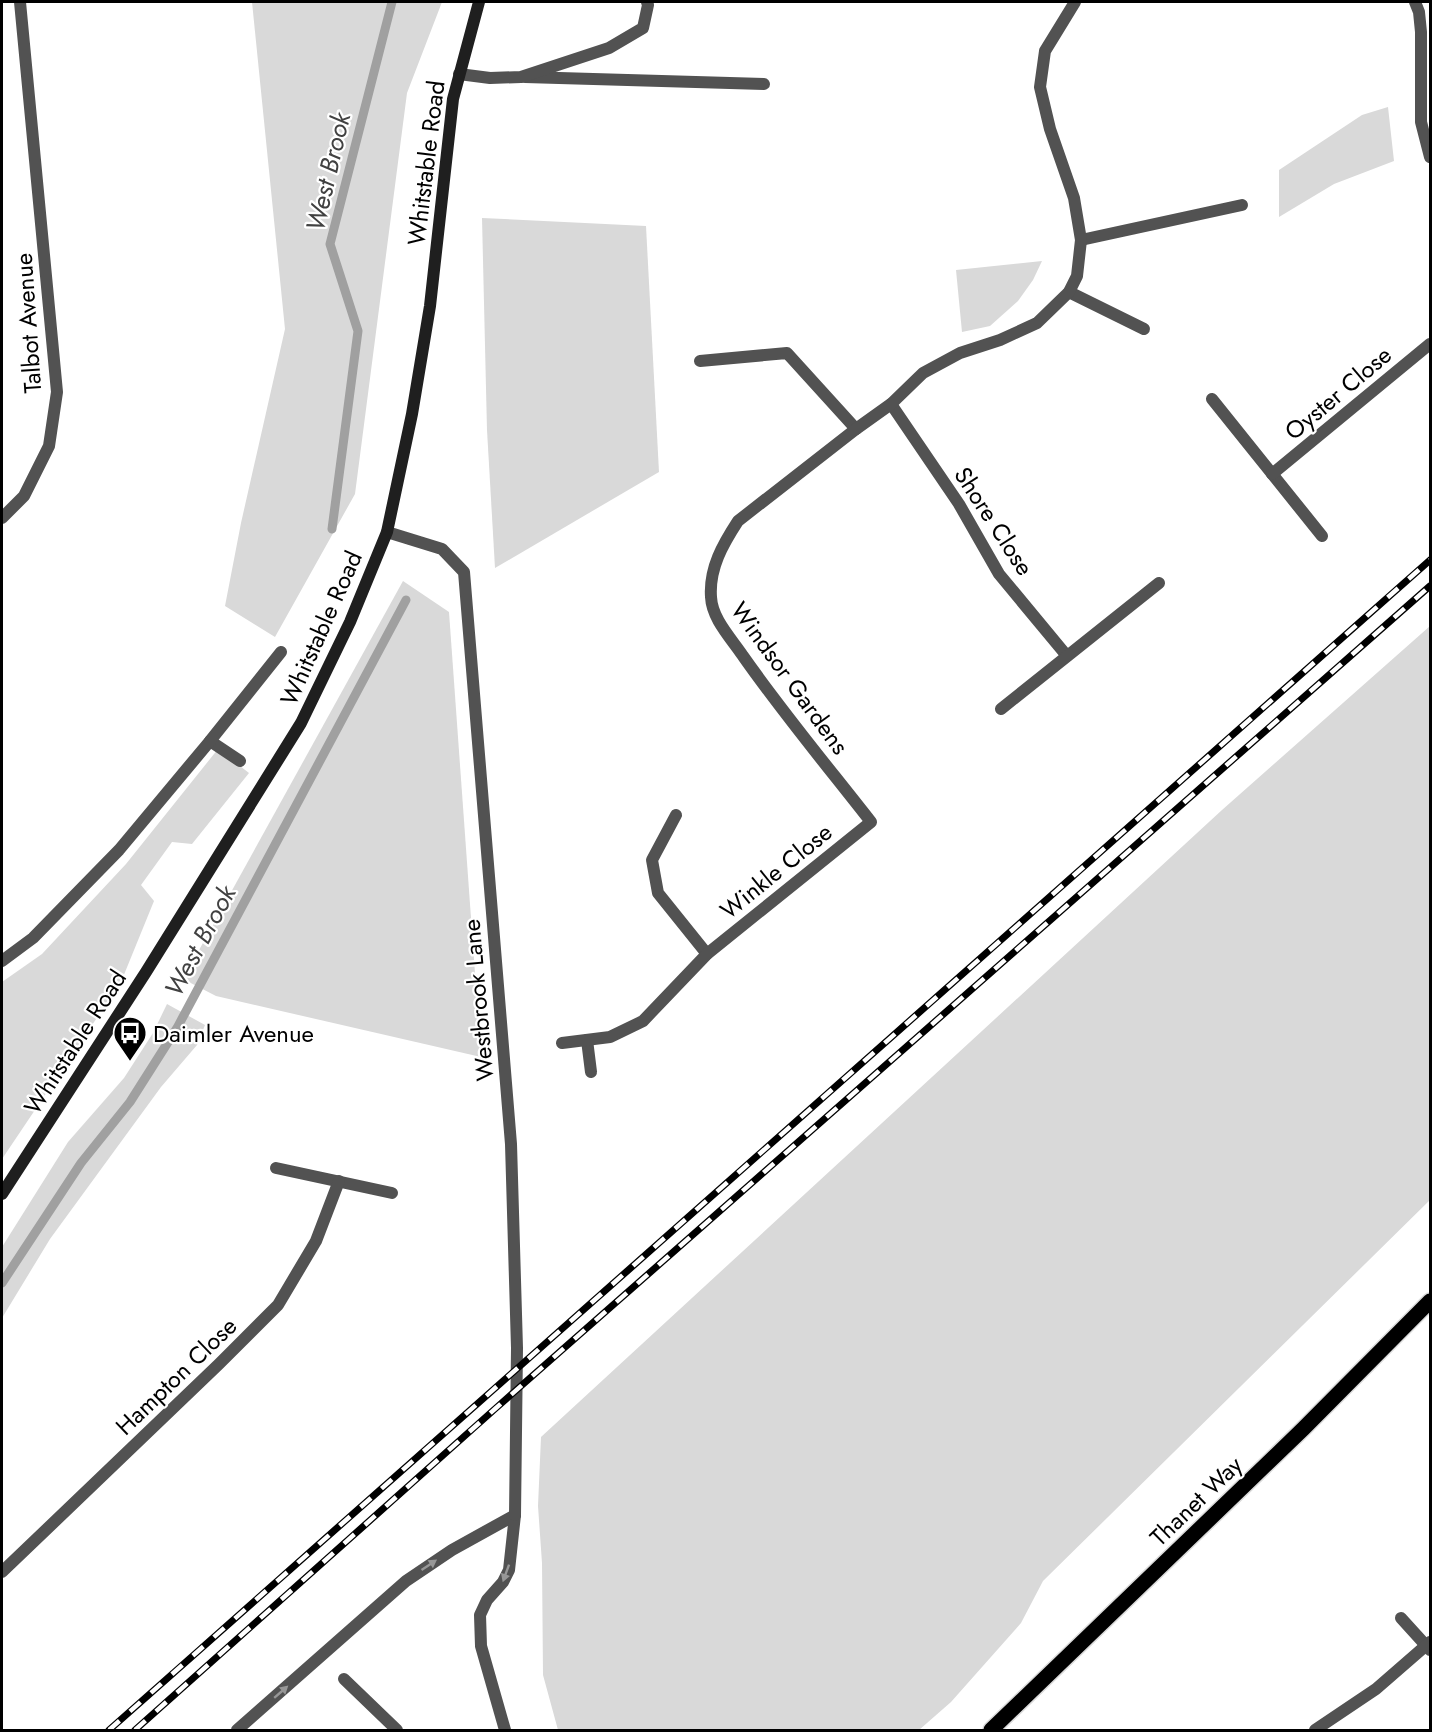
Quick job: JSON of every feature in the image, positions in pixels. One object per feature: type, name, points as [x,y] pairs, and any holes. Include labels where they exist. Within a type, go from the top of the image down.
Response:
[{"type":"main road","name":"Whitstable Road","points":[[2,1194],[146,972],[301,723],[350,622],[387,532],[412,414],[430,306],[453,99],[479,2]]},
{"type":"main road","name":"Thanet Way","points":[[991,1731],[1303,1429],[1431,1301]]},
{"type":"street","name":"Talbot Avenue","points":[[2,518],[24,496],[48,446],[57,392],[20,2]]},
{"type":"street","points":[[521,77],[609,48],[643,28],[647,2]]},
{"type":"street","name":"Windsor Gardens","points":[[872,822],[767,691],[717,619],[711,598],[713,568],[738,521],[891,404],[923,373],[960,353],[1000,340],[1037,323],[1069,292],[1077,276],[1081,240],[1074,198],[1050,129],[1040,87],[1045,51],[1075,2]]},
{"type":"street","points":[[1415,2],[1419,12],[1421,32],[1421,122],[1431,157]]},
{"type":"street","points":[[459,74],[490,78],[764,84]]},
{"type":"street","points":[[1081,240],[1242,205]]},
{"type":"street","points":[[1069,292],[1144,329]]},
{"type":"street","name":"Oyster Close","points":[[1272,474],[1431,344]]},
{"type":"street","points":[[700,361],[788,352],[856,429]]},
{"type":"street","points":[[1212,399],[1322,536]]},
{"type":"street","name":"Shore Close","points":[[891,404],[959,504],[999,574],[1067,656]]},
{"type":"street","name":"Westbrook Lane","points":[[387,532],[442,549],[464,572],[512,1144],[517,1348],[515,1515],[509,1570],[503,1582],[487,1600],[480,1615],[481,1646],[505,1731]]},
{"type":"street","points":[[1001,709],[1159,583]]},
{"type":"street","name":"Whitstable Road","points":[[2,962],[33,938],[105,865],[210,741],[281,652]]},
{"type":"street","points":[[210,741],[240,761]]},
{"type":"street","points":[[676,815],[651,860],[658,893],[707,954]]},
{"type":"street","name":"Winkle Close","points":[[562,1043],[610,1038],[643,1021],[707,954],[872,822]]},
{"type":"street","points":[[587,1040],[591,1072]]},
{"type":"street","points":[[276,1168],[392,1193]]},
{"type":"street","name":"Hampton Close","points":[[2,1572],[278,1305],[316,1241],[339,1181]]},
{"type":"street","points":[[237,1731],[406,1581],[452,1550],[515,1515]]},
{"type":"street","points":[[1315,1731],[1376,1689],[1429,1646],[1401,1618]]},
{"type":"street","points":[[344,1679],[398,1731]]},
{"type":"shaded area","points":[[252,2],[442,2],[407,93],[355,494],[275,637],[225,606],[241,523],[285,329]]},
{"type":"shaded area","points":[[1388,107],[1394,161],[1334,184],[1279,217],[1279,170],[1362,115]]},
{"type":"shaded area","points":[[482,218],[646,226],[659,472],[495,568],[487,430]]},
{"type":"shaded area","points":[[1042,261],[1033,280],[1018,301],[990,326],[962,332],[956,270]]},
{"type":"shaded area","points":[[403,581],[449,612],[481,1057],[216,996],[183,979]]},
{"type":"shaded area","points":[[1430,626],[1430,1200],[1043,1581],[1021,1623],[951,1702],[919,1730],[558,1730],[543,1675],[542,1563],[538,1506],[541,1437],[1222,810]]},
{"type":"shaded area","points":[[218,749],[249,773],[192,844],[172,842],[141,885],[154,901],[121,982],[2,1159],[2,982],[42,954],[126,864]]},
{"type":"shaded area","points":[[167,1004],[205,1025],[197,1045],[161,1087],[50,1239],[2,1318],[2,1247],[68,1142],[124,1078],[153,1033]]},
{"type":"waterway","name":"West Brook","points":[[332,529],[358,331],[330,244],[392,2]]},
{"type":"waterway","name":"West Brook","points":[[2,1283],[81,1163],[130,1102],[177,1028],[406,600]]},
{"type":"railway","points":[[109,1730],[1430,560]]},
{"type":"railway","points":[[135,1730],[496,1408],[1430,586]]},
{"type":"place","name":"Daimler Avenue","points":[[130,1062]]}]
